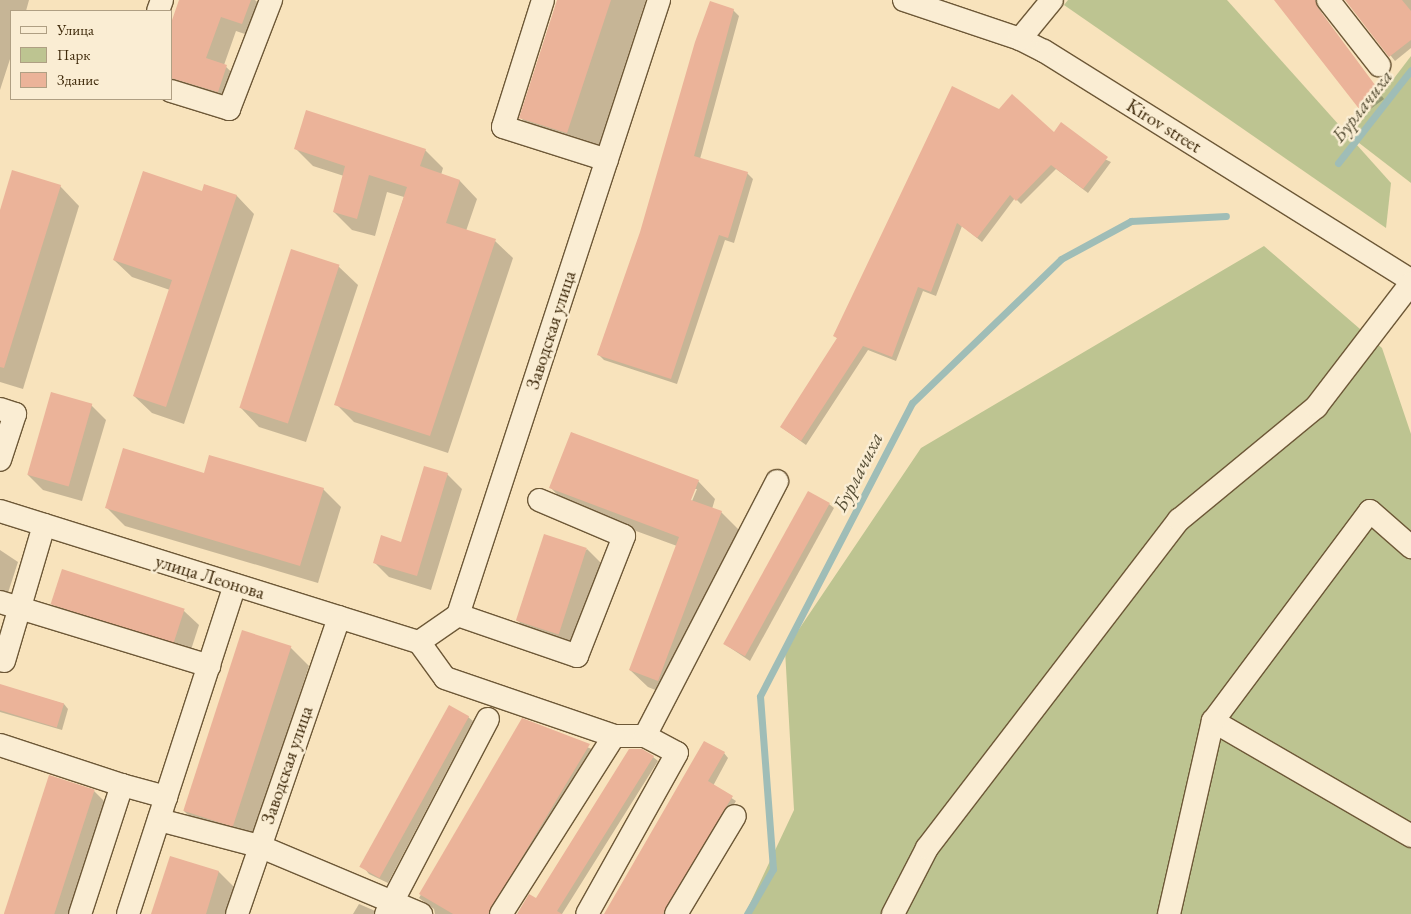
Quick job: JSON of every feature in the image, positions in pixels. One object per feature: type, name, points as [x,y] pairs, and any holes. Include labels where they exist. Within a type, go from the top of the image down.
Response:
[{"type":"street","points":[[172,91],[229,109],[271,0]]},
{"type":"street","points":[[543,0],[503,127],[607,160]]},
{"type":"street","name":"Заводская улица","points":[[458,615],[659,0]]},
{"type":"street","name":"Kirov street","points":[[904,0],[1020,39],[1411,282]]},
{"type":"street","points":[[1020,39],[1052,0]]},
{"type":"street","points":[[1328,0],[1379,65]]},
{"type":"street","points":[[893,914],[927,848],[1179,520],[1316,407],[1411,282]]},
{"type":"street","points":[[0,409],[15,414],[0,460]]},
{"type":"street","points":[[645,736],[777,480]]},
{"type":"street","points":[[539,500],[624,536],[577,656],[458,615],[419,642],[445,678],[614,736],[645,736],[677,753],[587,914]]},
{"type":"street","name":"улица Леонова","points":[[0,511],[419,642]]},
{"type":"street","points":[[1169,914],[1213,720],[1370,511],[1411,547]]},
{"type":"street","points":[[4,661],[10,605],[44,525]]},
{"type":"street","points":[[128,914],[235,585]]},
{"type":"street","points":[[10,605],[209,666]]},
{"type":"street","name":"Заводская улица","points":[[237,914],[339,617]]},
{"type":"street","points":[[390,908],[488,719]]},
{"type":"street","points":[[1213,720],[1411,836]]},
{"type":"street","points":[[502,914],[614,736]]},
{"type":"street","points":[[0,745],[122,785],[166,797]]},
{"type":"street","points":[[80,914],[122,785]]},
{"type":"street","points":[[676,914],[735,816]]},
{"type":"street","points":[[158,820],[259,846],[390,908],[421,914]]},
{"type":"green space","points":[[1068,0],[1227,0],[1391,183],[1386,228],[1064,5]]},
{"type":"green space","points":[[1411,56],[1411,183],[1350,136]]},
{"type":"green space","points":[[1264,246],[1382,348],[1411,434],[1411,914],[745,914],[794,810],[785,650],[921,448]]},
{"type":"building","points":[[179,0],[251,0],[242,24],[221,17],[206,58],[227,65],[218,92],[172,78],[172,20]]},
{"type":"building","points":[[557,0],[611,0],[567,133],[519,118]]},
{"type":"building","points":[[1274,0],[1315,0],[1318,8],[1381,93],[1360,110]]},
{"type":"building","points":[[1345,0],[1402,0],[1411,11],[1411,40],[1389,57]]},
{"type":"building","points":[[710,1],[734,9],[694,156],[748,172],[728,238],[719,235],[671,379],[597,355],[640,232],[695,42]]},
{"type":"building","points":[[952,86],[999,109],[1012,94],[1054,132],[1061,122],[1108,157],[1083,189],[1051,165],[1016,201],[1010,195],[977,238],[957,223],[931,292],[918,287],[892,357],[863,346],[801,441],[780,427],[837,338],[833,336]]},
{"type":"building","points":[[306,110],[426,149],[420,166],[460,180],[446,223],[496,239],[430,436],[334,405],[407,187],[369,175],[357,219],[333,212],[345,166],[294,149]]},
{"type":"building","points":[[12,170],[61,185],[4,368],[0,367],[0,210]]},
{"type":"building","points":[[143,171],[202,191],[204,184],[237,195],[166,407],[133,396],[172,280],[113,260]]},
{"type":"building","points":[[291,249],[340,265],[288,424],[239,408]]},
{"type":"building","points":[[51,392],[92,404],[69,487],[27,475]]},
{"type":"building","points":[[571,432],[699,480],[691,500],[722,511],[658,681],[629,670],[679,537],[549,488]]},
{"type":"building","points":[[123,448],[204,473],[209,455],[324,488],[300,566],[105,508]]},
{"type":"building","points":[[424,466],[448,473],[417,576],[373,563],[381,535],[401,542]]},
{"type":"building","points":[[808,491],[830,503],[745,656],[723,644]]},
{"type":"building","points":[[544,534],[587,548],[559,634],[516,621]]},
{"type":"building","points":[[62,569],[185,609],[173,644],[51,604]]},
{"type":"building","points":[[242,630],[291,646],[233,827],[183,811]]},
{"type":"building","points":[[0,684],[64,704],[57,727],[0,710]]},
{"type":"building","points":[[449,705],[469,716],[379,878],[359,867]]},
{"type":"building","points":[[522,718],[590,744],[488,914],[453,914],[419,894]]},
{"type":"building","points":[[704,741],[725,752],[708,781],[733,796],[663,914],[604,914]]},
{"type":"building","points":[[629,749],[642,749],[654,756],[557,911],[562,914],[517,914],[529,894],[536,898]]},
{"type":"building","points":[[49,775],[95,790],[54,914],[4,914]]},
{"type":"building","points":[[170,856],[219,871],[206,914],[151,914]]},
{"type":"waterway","name":"Бурлачиха","points":[[1338,163],[1411,70]]},
{"type":"waterway","name":"Бурлачиха","points":[[747,914],[773,869],[760,696],[912,403],[1061,259],[1131,221],[1226,216]]}]
